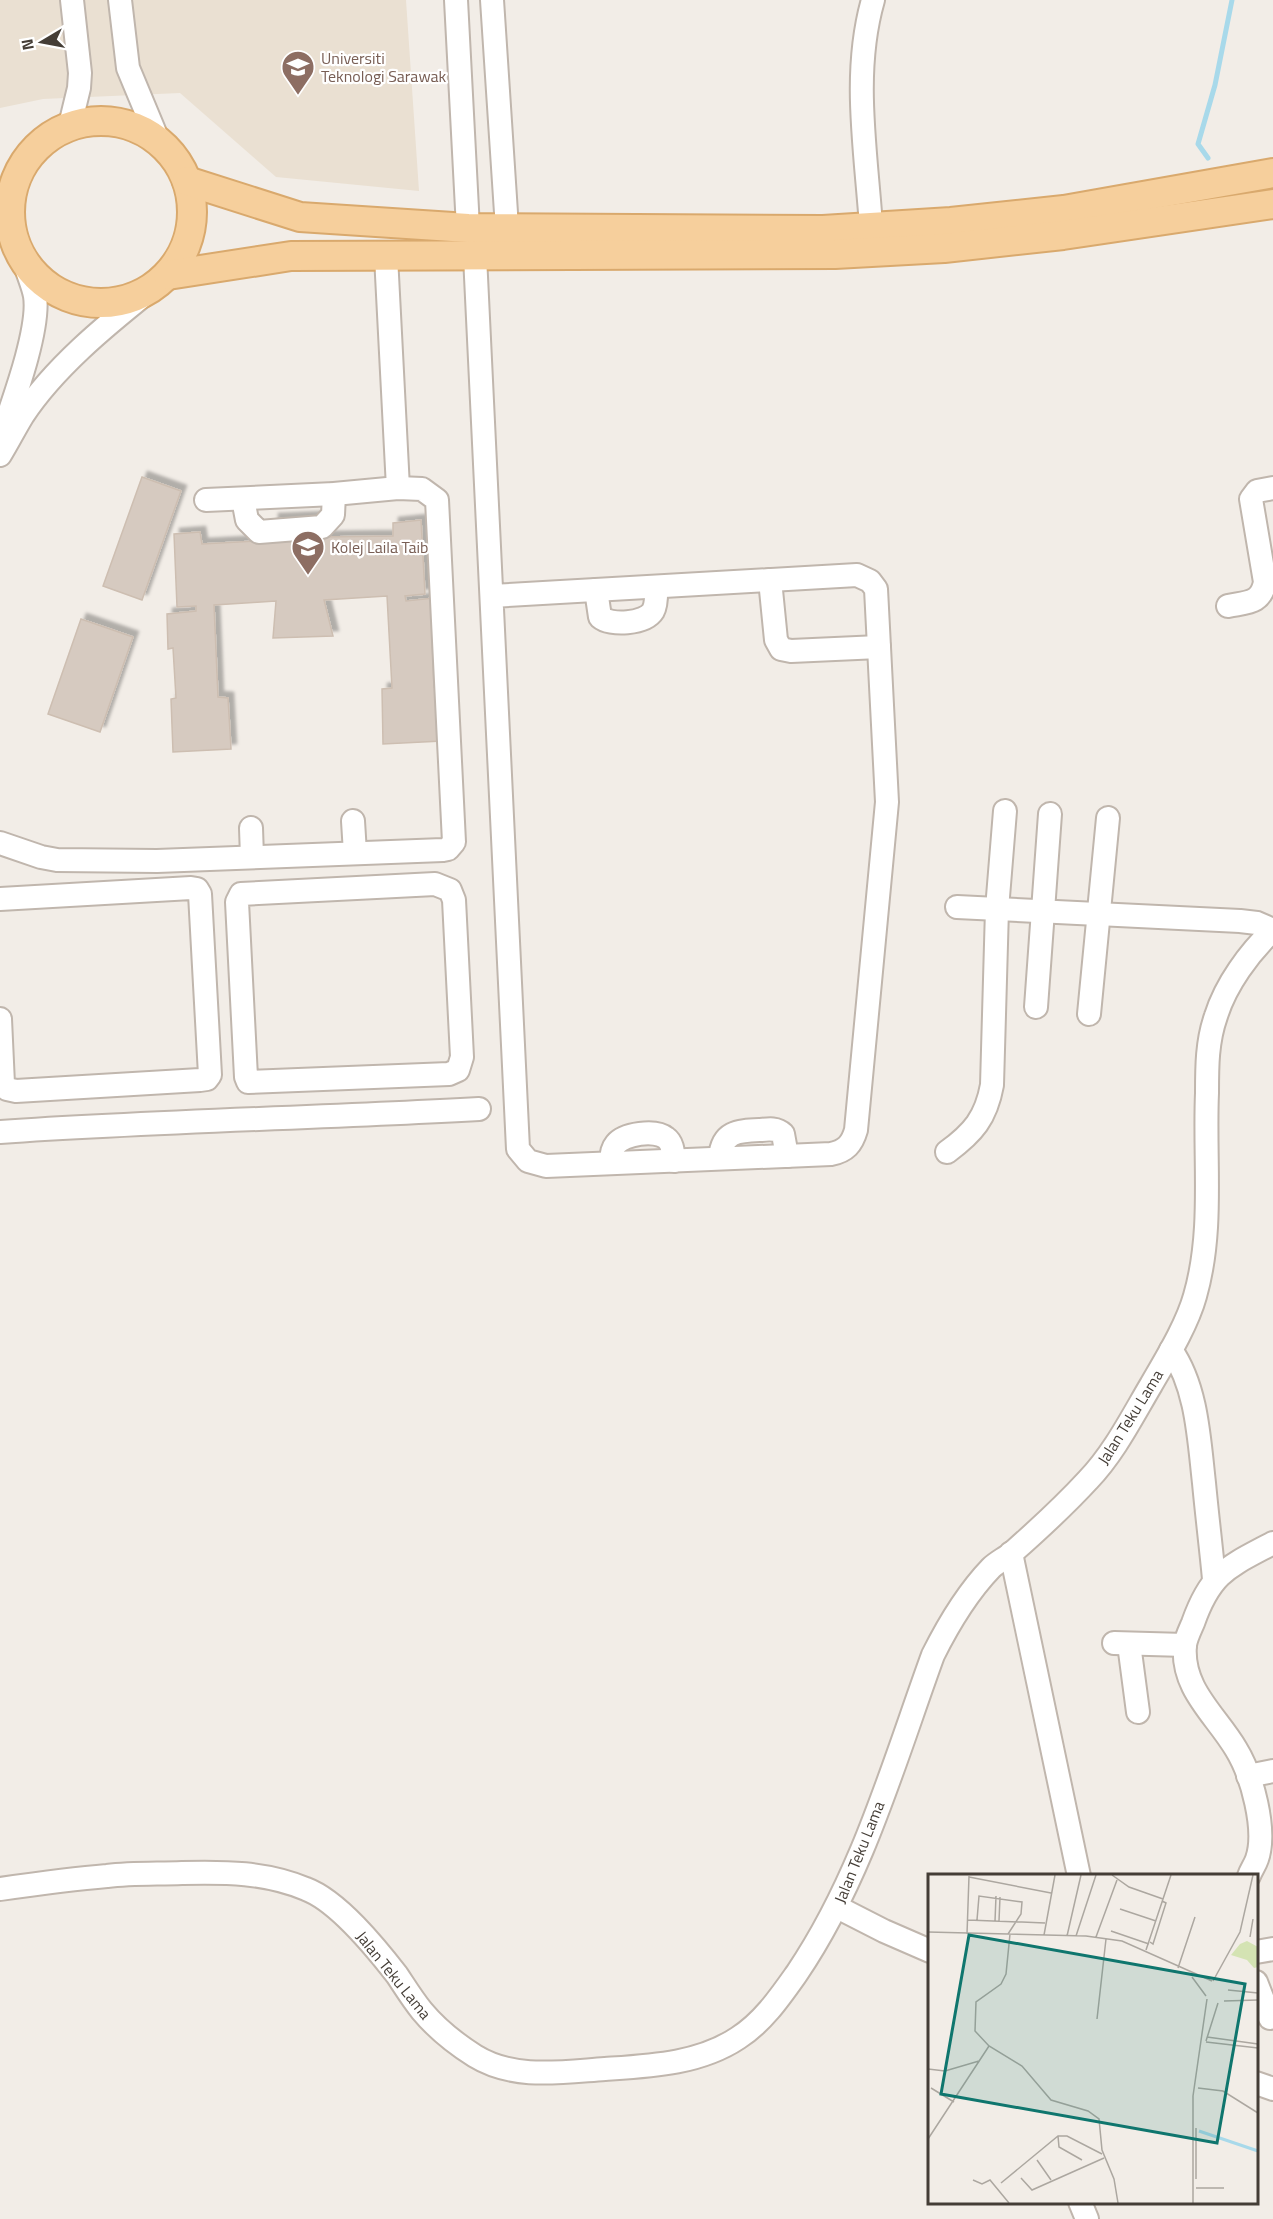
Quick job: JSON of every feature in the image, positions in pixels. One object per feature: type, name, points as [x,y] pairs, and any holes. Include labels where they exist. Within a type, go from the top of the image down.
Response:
[{"type":"main road","points":[[0,176],[25,160],[45,139],[70,125],[100,120],[131,125],[158,140],[175,159],[187,181],[192,206],[190,231],[182,254],[158,283]]},
{"type":"main road","points":[[25,160],[12,190],[10,221],[15,253],[45,285],[70,299],[98,304],[126,301],[158,283],[291,256],[835,254],[944,248],[1063,235],[1273,204]]},
{"type":"main road","points":[[187,181],[300,217],[468,228],[823,230],[951,222],[1064,210],[1273,173]]},
{"type":"street","points":[[70,125],[80,74],[72,0]]},
{"type":"street","points":[[120,0],[128,68],[158,140]]},
{"type":"street","points":[[456,0],[468,228]]},
{"type":"street","points":[[492,0],[507,228]]},
{"type":"street","points":[[871,226],[862,58],[873,0]]},
{"type":"street","points":[[461,106],[499,104]]},
{"type":"street","points":[[0,441],[25,359],[33,324],[35,297],[15,253]]},
{"type":"street","points":[[386,256],[398,489]]},
{"type":"street","points":[[475,256],[518,1149],[528,1161],[546,1166],[840,1152],[851,1143],[856,1130],[887,802],[876,589],[870,581],[857,575],[492,596]]},
{"type":"street","points":[[0,455],[24,414],[53,378],[109,323],[158,283]]},
{"type":"street","points":[[1228,606],[1254,600],[1263,591],[1265,582],[1251,499],[1257,491],[1273,488]]},
{"type":"street","points":[[0,843],[57,860],[157,861],[443,850],[448,849],[454,842],[437,500],[422,489],[398,489],[206,500]]},
{"type":"street","points":[[243,499],[247,520],[258,532],[322,528],[333,515],[334,494]]},
{"type":"street","points":[[770,580],[776,640],[781,649],[791,651],[879,647]]},
{"type":"street","points":[[596,590],[600,617],[611,623],[641,620],[649,615],[654,608],[656,587]]},
{"type":"street","points":[[947,1152],[966,1138],[977,1126],[989,1102],[992,1085],[997,909],[1005,811]]},
{"type":"street","points":[[1036,1007],[1050,814]]},
{"type":"street","points":[[1089,1014],[1108,818]]},
{"type":"street","points":[[353,821],[355,853]]},
{"type":"street","points":[[251,828],[252,857]]},
{"type":"street","points":[[442,885],[450,890],[454,900],[462,1058],[458,1070],[449,1074],[348,1079],[248,1082],[237,902],[241,894],[442,885]]},
{"type":"street","points":[[0,899],[197,889],[200,894],[210,1075],[207,1079],[200,1080],[15,1091],[7,1089],[3,1084],[0,1019]]},
{"type":"street","points":[[957,907],[1240,921],[1257,923],[1273,930]]},
{"type":"street","name":"Jalan Teku Lama","points":[[0,1889],[108,1876],[149,1874],[230,1872],[280,1879],[310,1890],[334,1905],[394,1972],[422,2011],[447,2036],[478,2058],[511,2070],[542,2074],[674,2062],[703,2055],[737,2039],[759,2022],[780,1998],[817,1944],[837,1907],[938,1646],[959,1608],[992,1567],[1011,1553],[1090,1478],[1128,1424],[1171,1350],[1195,1298],[1205,1254],[1208,1053],[1216,1016],[1241,968],[1254,949],[1273,930]]},
{"type":"street","points":[[348,1079],[351,1116]]},
{"type":"street","points":[[104,1086],[106,1125]]},
{"type":"street","points":[[0,1132],[106,1125],[479,1109]]},
{"type":"street","points":[[1171,1350],[1183,1369],[1193,1409],[1214,1579]]},
{"type":"street","points":[[1250,1874],[1257,1859],[1260,1844],[1259,1827],[1248,1776],[1236,1749],[1195,1693],[1187,1668],[1185,1645],[1205,1593],[1214,1579],[1226,1569],[1273,1543]]},
{"type":"street","points":[[1011,1553],[1079,1874]]},
{"type":"street","points":[[1138,1712],[1121,1644],[1185,1645]]},
{"type":"street","points":[[1248,1776],[1273,1771]]},
{"type":"street","points":[[837,1907],[928,1950]]},
{"type":"street","points":[[1258,1952],[1273,1949]]},
{"type":"street","points":[[1258,1985],[1270,2018]]},
{"type":"street","points":[[1258,2083],[1273,2089]]},
{"type":"street","points":[[1081,2204],[1087,2219]]},
{"type":"shaded area","name":"Universiti Teknologi Sarawak","points":[[0,0],[406,0],[419,191],[276,177],[180,93],[43,99],[0,108]]},
{"type":"building","points":[[142,477],[181,491],[142,600],[103,586]]},
{"type":"building","points":[[319,517],[320,537],[393,536],[393,523],[421,520],[425,594],[405,596],[406,601],[434,598],[437,635],[432,636],[434,687],[440,687],[442,741],[383,744],[382,689],[392,688],[387,596],[324,600],[333,636],[273,638],[276,601],[214,605],[218,697],[228,698],[231,749],[173,752],[171,699],[176,698],[173,648],[168,649],[167,614],[196,611],[196,606],[177,607],[174,534],[200,532],[202,544],[273,540],[273,519]]},
{"type":"building","points":[[81,619],[133,637],[100,732],[48,714]]},
{"type":"waterway","points":[[1208,158],[1198,144],[1215,85],[1232,0]]},
{"type":"place","name":"Universiti Teknologi Sarawak","points":[[298,96]]},
{"type":"place","name":"Kolej Laila Taib","points":[[308,576]]}]
